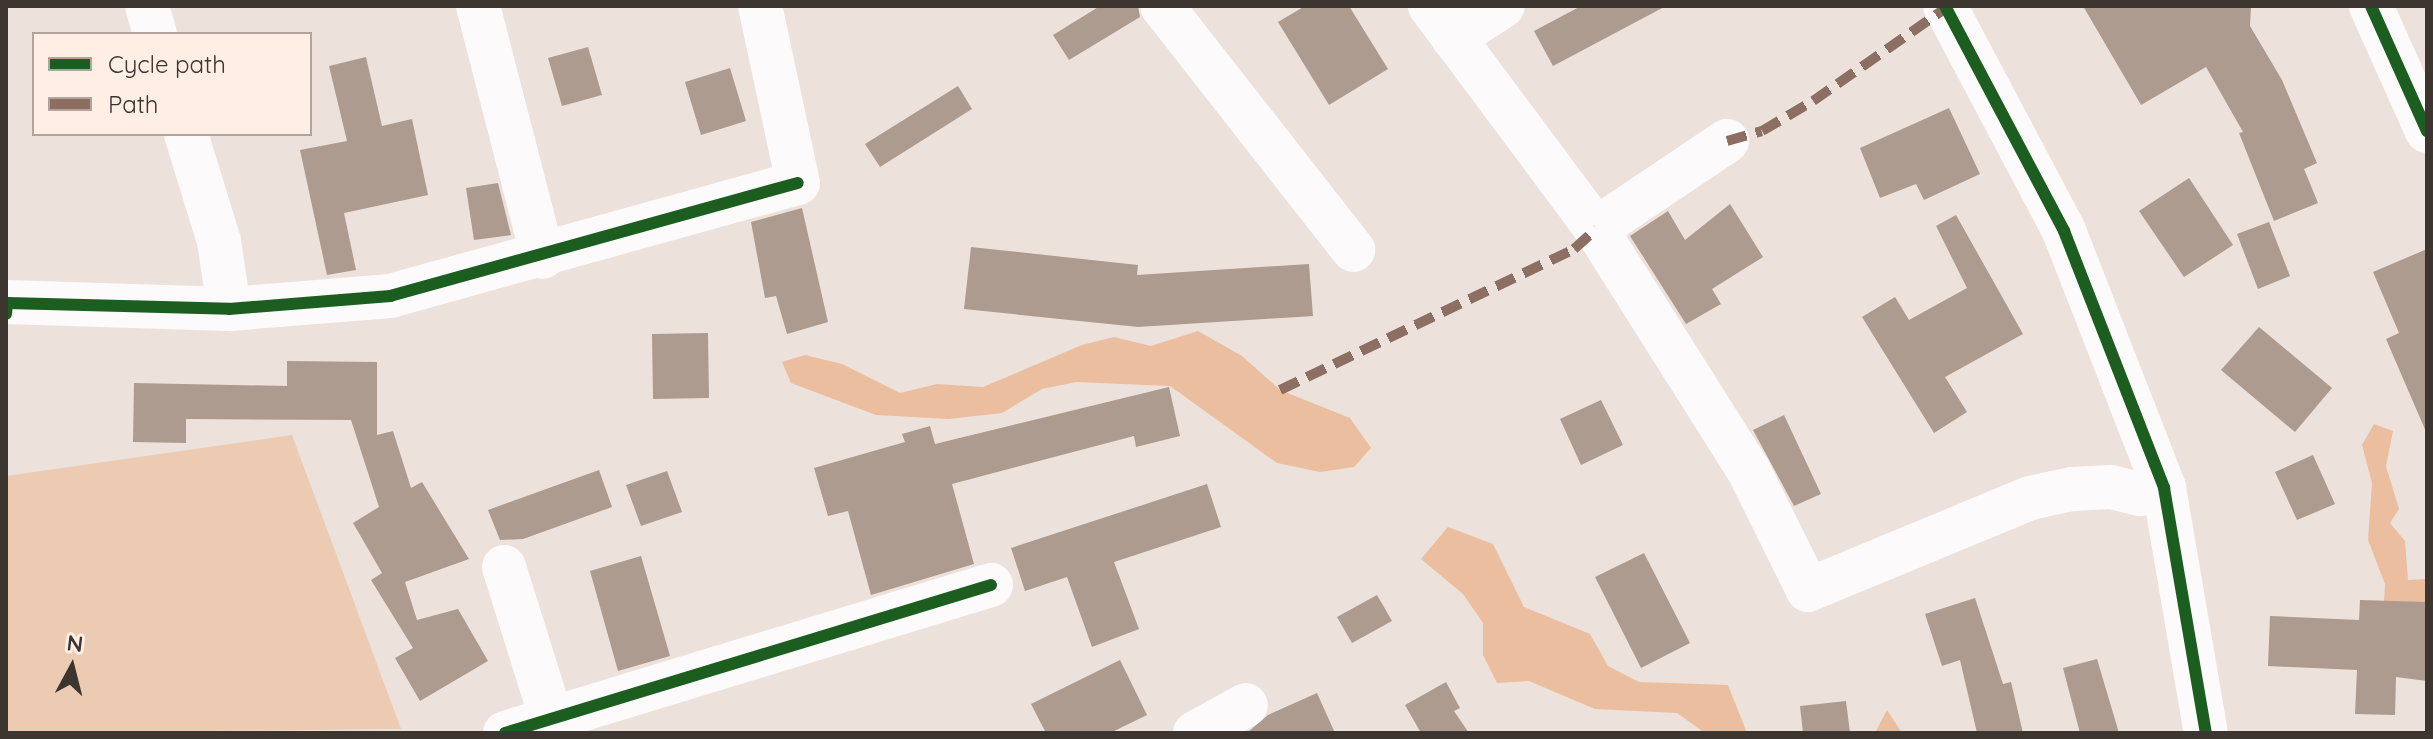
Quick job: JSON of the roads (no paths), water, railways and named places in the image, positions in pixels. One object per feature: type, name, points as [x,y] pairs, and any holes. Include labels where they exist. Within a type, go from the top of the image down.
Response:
[{"type":"street","points":[[147,6],[154,32]]},
{"type":"street","points":[[478,6],[543,257]]},
{"type":"street","points":[[6,306],[229,309],[390,296],[543,257],[695,208],[798,183],[760,6]]},
{"type":"street","points":[[1162,6],[1353,250]]},
{"type":"street","points":[[1503,6],[1442,22],[1596,229],[1749,471],[1808,590],[2030,498],[2072,489],[2111,487],[2140,494],[2164,488]]},
{"type":"street","points":[[1945,6],[2064,231],[2164,488],[2206,733]]},
{"type":"street","points":[[2371,6],[2427,131]]},
{"type":"street","points":[[187,136],[219,241],[229,309]]},
{"type":"street","points":[[1596,229],[1727,141]]},
{"type":"street","points":[[504,567],[551,717]]},
{"type":"street","points":[[505,733],[991,585]]},
{"type":"street","points":[[1195,733],[1246,705]]}]
